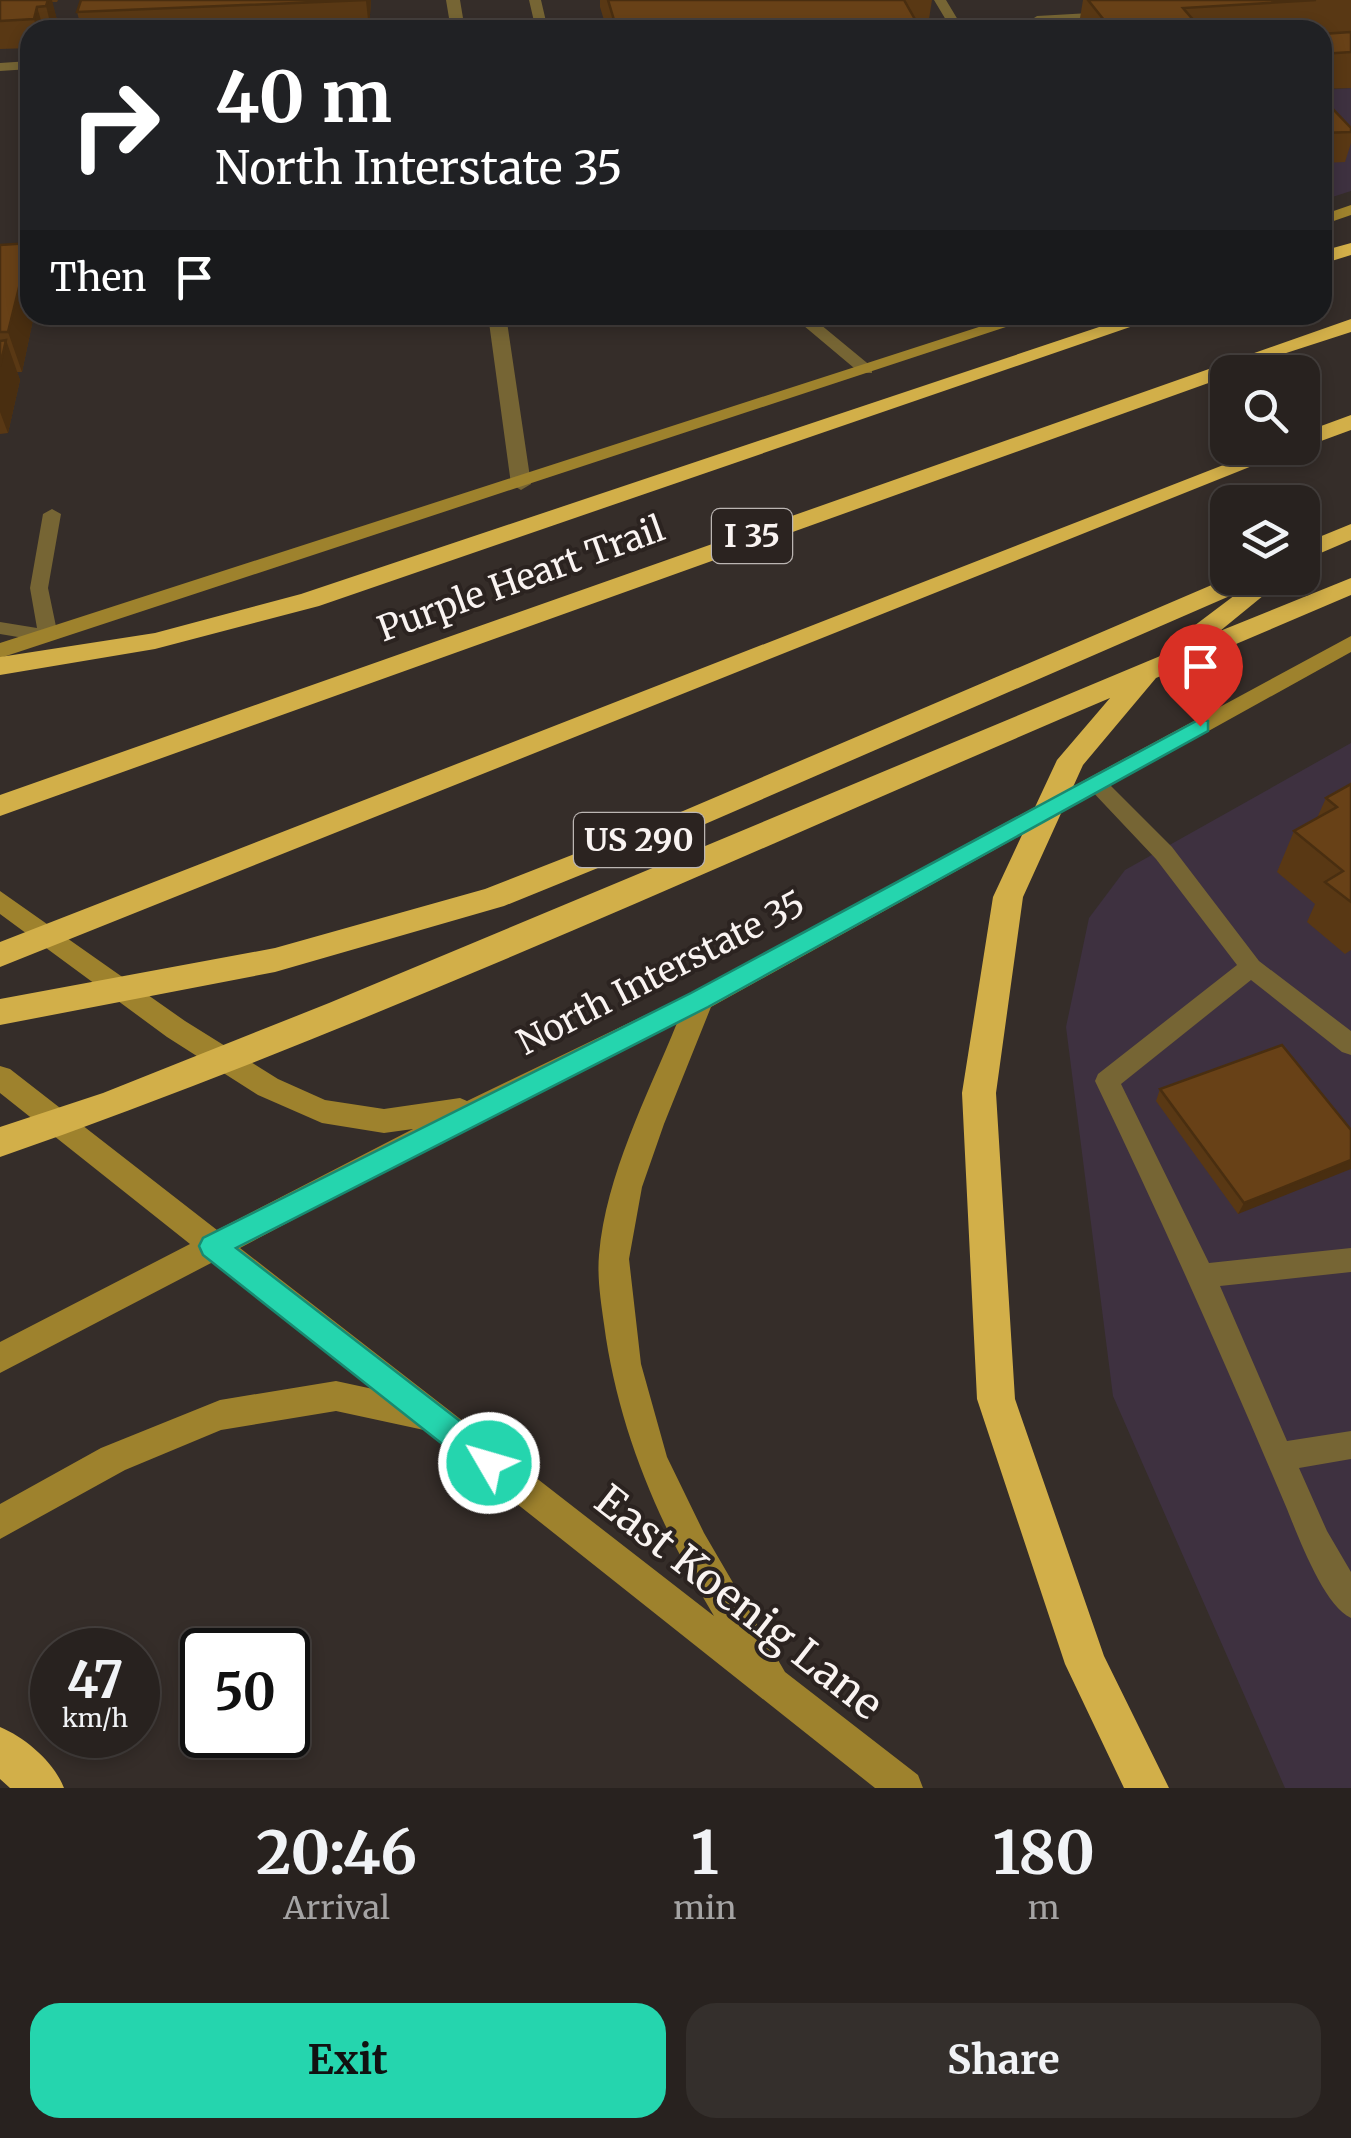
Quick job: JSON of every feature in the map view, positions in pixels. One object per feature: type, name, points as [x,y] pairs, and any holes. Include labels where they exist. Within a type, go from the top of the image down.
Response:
[{"type":"highway","points":[[0,666],[155,640],[310,600],[1127,325]]},
{"type":"highway","name":"Purple Heart Trail","points":[[0,806],[1351,325]]},
{"type":"highway","points":[[1320,434],[1351,422]]},
{"type":"highway","points":[[0,955],[1243,465]]},
{"type":"highway","points":[[1320,546],[1351,531]]},
{"type":"highway","points":[[0,1142],[113,1103],[340,1012],[1351,586]]},
{"type":"highway","name":"US 290","points":[[0,1012],[274,960],[493,898],[697,816],[1210,595]]},
{"type":"highway","points":[[1146,1788],[1086,1664],[996,1399],[979,1093],[1008,897],[1071,760],[1145,676],[1251,595]]},
{"type":"main road","points":[[0,651],[1003,325]]},
{"type":"main road","name":"North Interstate 35","points":[[0,1358],[482,1106],[700,1000],[1347,650]]},
{"type":"main road","points":[[0,901],[176,1029],[268,1087],[322,1112],[384,1121],[482,1106]]},
{"type":"main road","points":[[700,1000],[630,1179],[614,1255],[622,1350],[644,1442],[680,1529],[778,1690]]},
{"type":"main road","name":"East Koenig Lane","points":[[0,1077],[905,1788]]},
{"type":"main road","points":[[0,1522],[113,1459],[220,1415],[336,1396],[432,1417]]},
{"type":"street","points":[[498,325],[520,484]]},
{"type":"lane","points":[[1037,20],[1116,16]]},
{"type":"lane","points":[[814,325],[866,370]]},
{"type":"lane","points":[[0,628],[48,636],[38,588],[52,514]]},
{"type":"lane","points":[[1096,783],[1164,853],[1251,967],[1351,1045]]},
{"type":"lane","points":[[1251,967],[1106,1082],[1202,1276],[1316,1542],[1351,1602]]},
{"type":"lane","points":[[1202,1276],[1351,1260]]},
{"type":"lane","points":[[1276,1456],[1351,1445]]},
{"type":"shaded area","points":[[1351,88],[1351,191],[1332,197],[1332,89]]},
{"type":"shaded area","points":[[1351,743],[1351,1788],[1285,1788],[1113,1396],[1066,1027],[1089,918],[1125,870]]},
{"type":"building","points":[[0,0],[48,0],[46,6],[37,7],[34,19],[0,21]]},
{"type":"building","points":[[81,0],[366,0],[77,12]]},
{"type":"building","points":[[608,0],[904,0],[915,20],[614,20]]},
{"type":"building","points":[[1088,0],[1316,0],[1183,8],[1193,20],[1104,20]]},
{"type":"building","points":[[1351,32],[1351,52],[1332,53],[1332,33]]},
{"type":"building","points":[[1332,108],[1351,128],[1351,132],[1332,133]]},
{"type":"building","points":[[20,244],[20,283],[8,332],[0,332],[0,245]]},
{"type":"building","points":[[6,340],[0,366],[0,341]]},
{"type":"building","points":[[1351,784],[1351,902],[1325,882],[1343,871],[1294,831],[1337,807],[1326,798]]},
{"type":"building","points":[[1282,1045],[1351,1130],[1351,1160],[1244,1203],[1160,1089]]},
{"type":"route","points":[[489,1463],[213,1246],[482,1106],[700,1000],[1200,726]]}]
